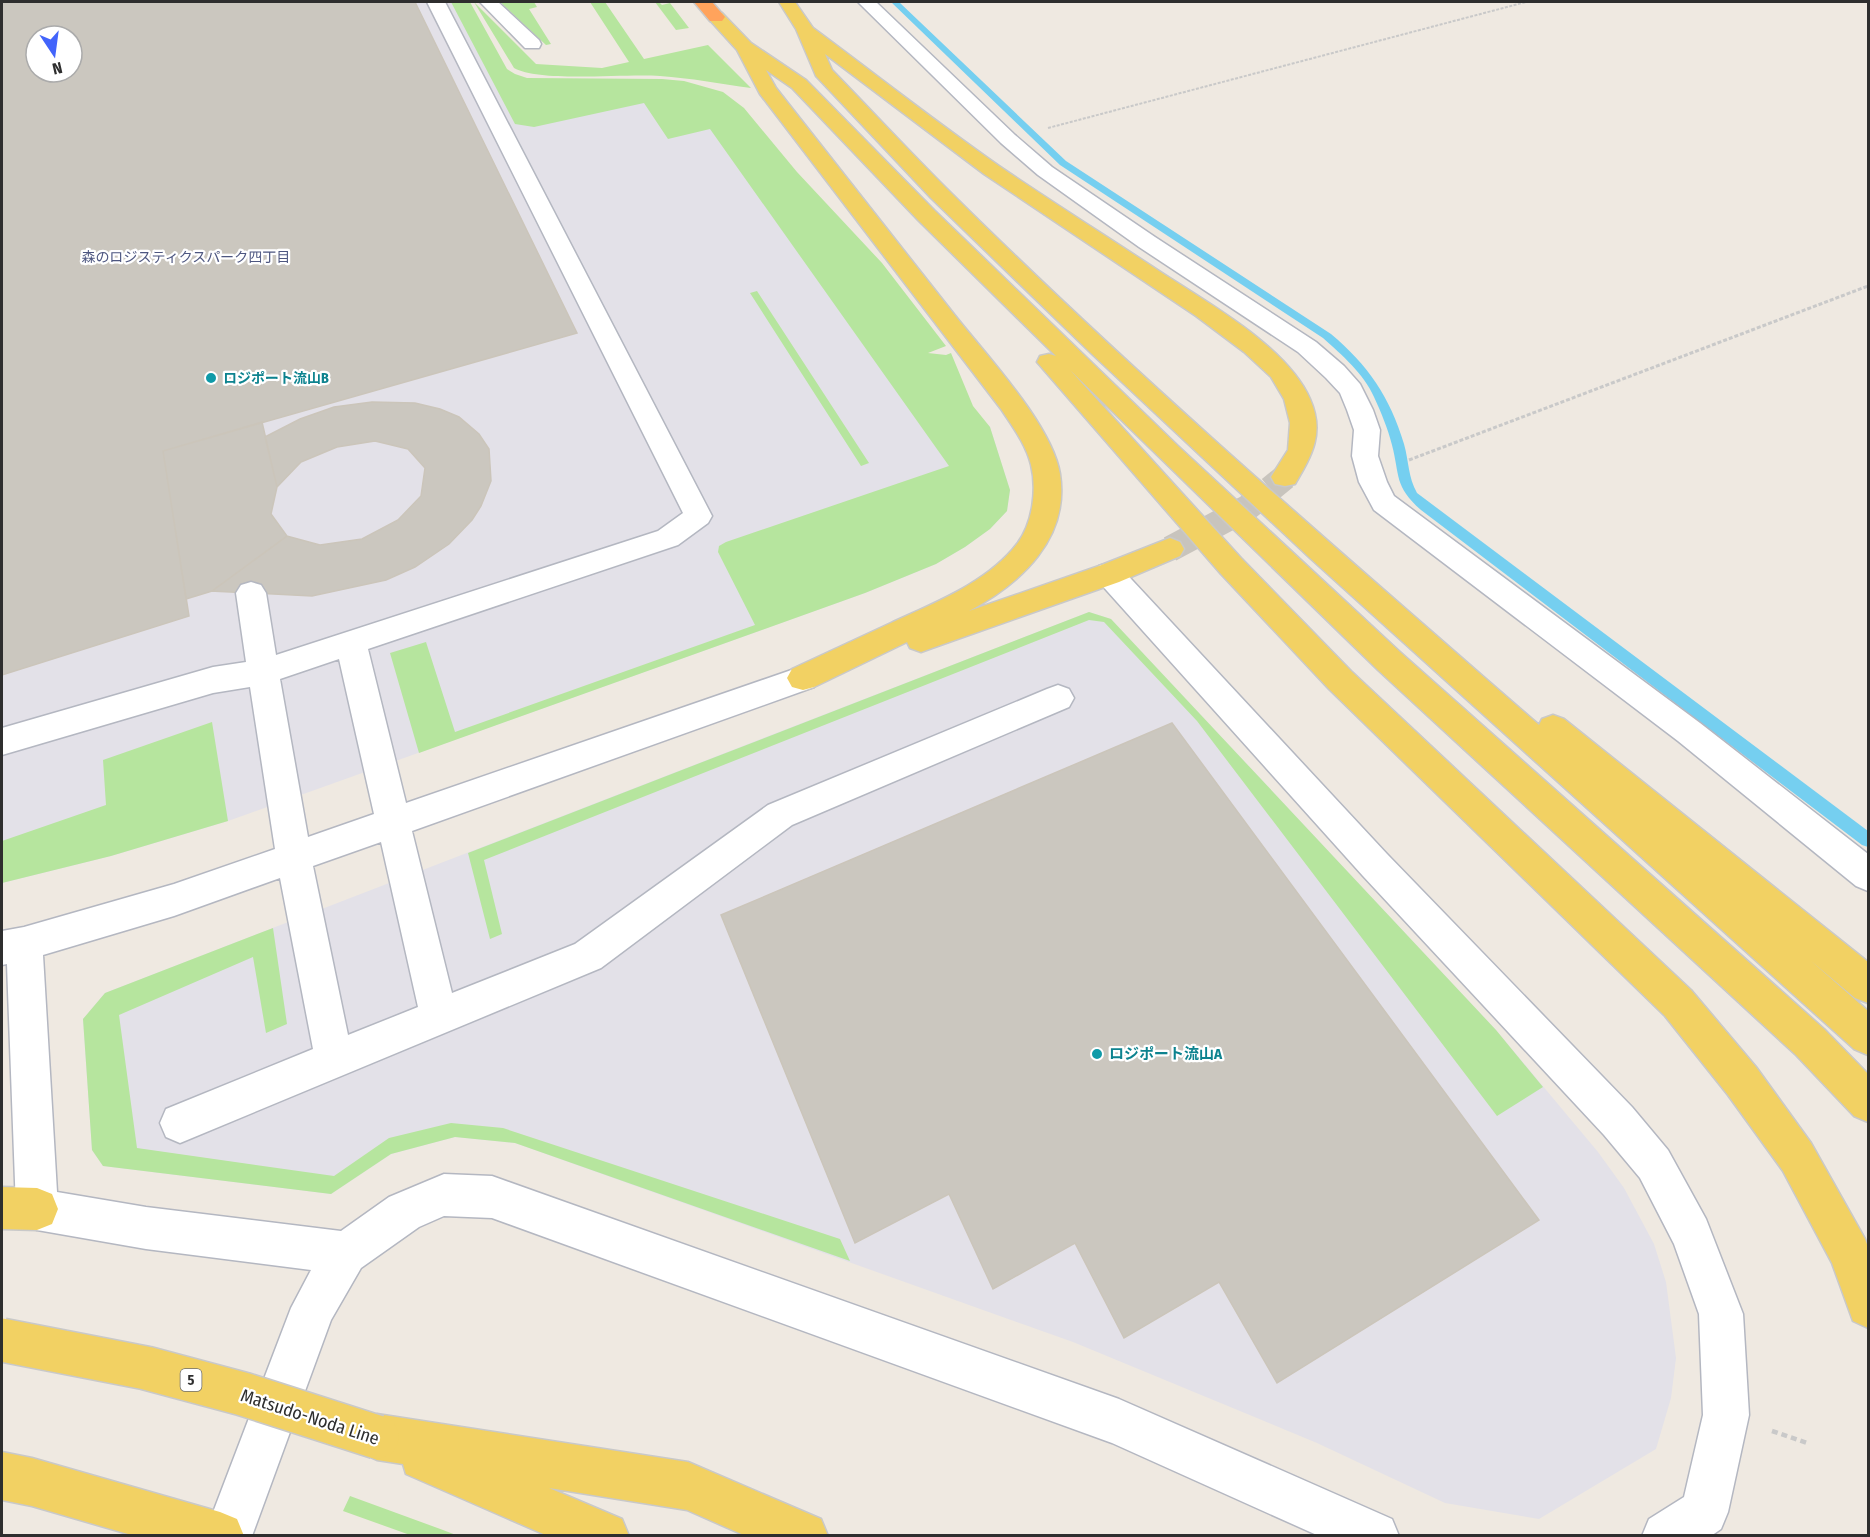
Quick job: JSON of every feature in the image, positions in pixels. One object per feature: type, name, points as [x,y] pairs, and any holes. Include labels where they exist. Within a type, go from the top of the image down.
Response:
[{"type":"highway","points":[[703,2],[716,17]]},
{"type":"main road","points":[[787,2],[805,30],[823,72],[939,193],[1101,349],[1320,551],[1869,1035]]},
{"type":"main road","points":[[716,17],[744,47],[799,84],[926,215],[1162,445],[1389,661],[1810,1042],[1869,1102]]},
{"type":"main road","points":[[805,30],[991,170],[1204,311],[1253,347],[1280,372],[1297,399],[1303,423],[1301,450],[1285,477]]},
{"type":"main road","points":[[744,47],[767,90],[1010,403],[1031,435],[1044,464],[1047,492],[1042,524],[1027,552],[991,585],[802,678]]},
{"type":"main road","points":[[926,215],[1053,366],[1231,566],[1340,680],[1678,1003],[1742,1081],[1797,1157],[1850,1254],[1869,1306]]},
{"type":"main road","points":[[802,678],[982,620],[1109,574],[1170,549]]},
{"type":"main road","points":[[1320,551],[1498,683],[1869,985]]},
{"type":"main road","name":"Matsudo-Noda Line","points":[[2,1340],[146,1368],[243,1394],[377,1437],[605,1536]]},
{"type":"main road","points":[[377,1437],[687,1486],[804,1536]]},
{"type":"main road","points":[[2,1476],[32,1482],[220,1536]]},
{"type":"street","points":[[2,741],[213,680],[263,672],[351,644],[668,538],[698,516],[436,2]]},
{"type":"street","points":[[489,2],[532,44]]},
{"type":"street","points":[[866,2],[1008,139],[1045,171],[1147,242],[1307,347],[1335,372],[1351,390],[1360,410],[1366,430],[1365,456],[1373,482],[1384,503],[1689,732],[1869,875]]},
{"type":"street","points":[[1109,574],[1367,856],[1617,1120],[1654,1164],[1691,1234],[1721,1314],[1726,1415],[1704,1512],[1666,1536]]},
{"type":"street","points":[[251,593],[294,858],[334,1060]]},
{"type":"street","points":[[351,644],[439,1016]]},
{"type":"street","points":[[346,1253],[146,1228],[19,1209],[13,946],[174,900],[802,678]]},
{"type":"street","points":[[180,1123],[588,956],[780,815],[1058,698]]},
{"type":"street","points":[[228,1536],[313,1308],[346,1253],[404,1212],[444,1195],[492,1197],[1119,1422],[1375,1536]]},
{"type":"path","points":[[1039,130],[1526,2]]},
{"type":"path","points":[[1414,460],[1869,286]]},
{"type":"shaded area","points":[[2,2],[461,2],[503,83],[701,100],[990,427],[1010,490],[1007,511],[990,529],[936,564],[865,593],[228,821],[111,856],[2,883]]},
{"type":"shaded area","points":[[1089,612],[1111,619],[1496,1030],[1598,1152],[1624,1188],[1654,1244],[1666,1282],[1676,1358],[1671,1398],[1656,1449],[1539,1519],[1445,1503],[1317,1443],[1073,1342],[515,1143],[455,1137],[391,1154],[331,1194],[103,1166],[92,1150],[83,1019],[105,993]]},
{"type":"green space","points":[[451,2],[470,2],[507,69],[515,74],[527,78],[684,81],[723,92],[744,108],[797,172],[882,263],[946,346],[928,353],[946,355],[951,353],[973,406],[990,427],[1010,490],[1007,511],[990,529],[936,564],[865,593],[419,753],[390,653],[426,642],[455,732],[755,625],[718,552],[719,546],[949,466],[710,129],[668,139],[644,103],[534,127],[515,124]]},
{"type":"green space","points":[[474,2],[536,64],[602,68],[629,62],[590,2],[605,2],[644,59],[708,45],[751,88],[645,75],[563,76],[526,73],[514,68]]},
{"type":"green space","points":[[500,2],[534,2],[537,7],[529,9],[551,44],[546,45]]},
{"type":"green space","points":[[655,2],[662,5],[670,3],[689,28],[676,30]]},
{"type":"green space","points":[[757,291],[869,463],[861,466],[750,293]]},
{"type":"green space","points":[[1089,612],[1111,619],[1496,1030],[1543,1087],[1497,1116],[1197,721],[1104,622],[1089,620],[484,860],[502,934],[490,939],[468,853]]},
{"type":"green space","points":[[212,722],[228,821],[111,856],[2,883],[2,841],[106,805],[103,760]]},
{"type":"green space","points":[[273,928],[287,1024],[266,1033],[253,957],[119,1015],[137,1148],[334,1176],[389,1138],[451,1123],[503,1128],[840,1239],[850,1261],[515,1143],[455,1137],[391,1154],[331,1194],[103,1166],[92,1150],[83,1019],[105,993]]},
{"type":"green space","points":[[350,1496],[456,1535],[410,1535],[343,1511]]},
{"type":"building","name":"ロジポート流山B","points":[[2,2],[415,2],[577,333],[163,451],[189,616],[2,675]]},
{"type":"building","points":[[372,402],[415,403],[440,409],[459,417],[479,434],[489,449],[491,481],[481,506],[472,520],[449,544],[415,567],[386,580],[312,596],[212,591],[287,536],[320,545],[362,539],[398,520],[421,496],[425,468],[408,449],[375,441],[337,447],[301,462],[277,487],[265,437],[300,419],[334,407]]},
{"type":"building","points":[[262,422],[277,487],[271,514],[287,536],[212,591],[186,599],[163,451]]},
{"type":"building","name":"ロジポート流山A","points":[[1172,723],[1539,1220],[1277,1383],[1219,1282],[1124,1338],[1075,1243],[993,1289],[949,1194],[855,1243],[721,915]]},
{"type":"waterway","points":[[895,2],[1063,163],[1327,336],[1350,356],[1379,394],[1398,445],[1404,481],[1413,496],[1425,507],[1868,840]]},
{"type":"tunnel","points":[[1170,549],[1247,508],[1285,477]]},
{"type":"place","name":"ロジポート流山B","points":[[211,378]]},
{"type":"place","name":"ロジポート流山A","points":[[1097,1054]]},
{"type":"district","name":"森のロジスティクスパーク四丁目","points":[[186,257]]}]
